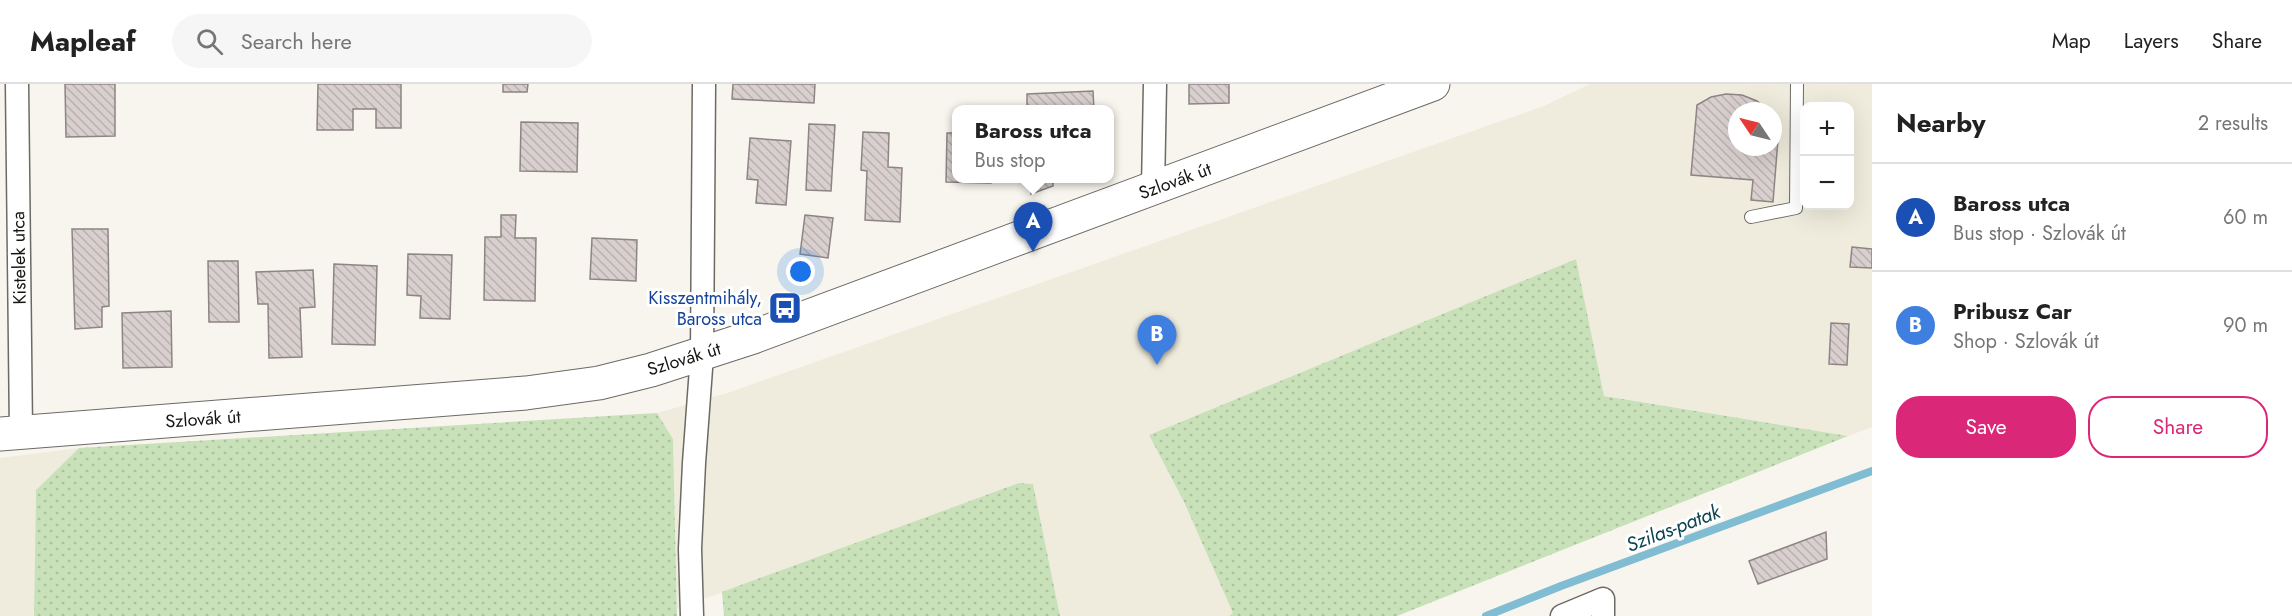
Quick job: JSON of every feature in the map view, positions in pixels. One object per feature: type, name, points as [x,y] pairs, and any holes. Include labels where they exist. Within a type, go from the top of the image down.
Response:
[{"type":"main road","name":"Szlovák út","points":[[11,433],[526,393],[599,383],[702,355],[1433,84]]},
{"type":"street","name":"Kistelek utca","points":[[11,433],[17,84]]},
{"type":"street","points":[[692,616],[691,527],[702,355],[704,84]]},
{"type":"street","points":[[1153,189],[1155,84]]},
{"type":"street","points":[[1562,616],[1603,608]]},
{"type":"lane","points":[[1751,217],[1796,208],[1797,84]]},
{"type":"shaded area","points":[[1590,84],[1872,84],[1872,427],[1848,436],[1604,396],[1576,259],[1149,435],[1184,502],[1233,613],[1229,616],[1060,616],[1033,484],[1019,483],[677,609],[673,439],[657,413],[727,393],[1544,106]]},
{"type":"shaded area","points":[[79,448],[36,490],[34,616],[0,616],[0,458]]},
{"type":"green space","points":[[1576,259],[1604,396],[1848,436],[1397,616],[1229,616],[1233,613],[1184,502],[1149,435]]},
{"type":"green space","points":[[657,413],[673,439],[677,616],[34,616],[36,490],[79,448]]},
{"type":"green space","points":[[1019,483],[1033,484],[1060,616],[724,616],[722,592]]},
{"type":"building","points":[[65,84],[115,84],[115,136],[66,137]]},
{"type":"building","points":[[318,84],[401,84],[401,128],[376,128],[376,109],[353,109],[353,130],[317,130]]},
{"type":"building","points":[[503,84],[528,84],[527,92],[503,92]]},
{"type":"building","points":[[733,84],[815,84],[814,103],[732,99]]},
{"type":"building","points":[[1189,84],[1229,84],[1229,103],[1189,104]]},
{"type":"building","points":[[1093,91],[1094,105],[1027,105],[1027,94]]},
{"type":"building","points":[[1726,94],[1742,95],[1758,102],[1728,102],[1728,156],[1777,156],[1773,202],[1751,200],[1753,180],[1691,175],[1697,105],[1711,97]]},
{"type":"building","points":[[521,122],[578,123],[577,172],[520,171]]},
{"type":"building","points":[[809,124],[835,125],[831,191],[806,190]]},
{"type":"building","points":[[863,132],[889,133],[888,167],[902,168],[900,222],[865,220],[867,171],[861,170]]},
{"type":"building","points":[[947,133],[952,133],[952,182],[946,182]]},
{"type":"building","points":[[750,138],[791,141],[786,205],[756,203],[758,180],[747,179]]},
{"type":"building","points":[[1031,183],[1053,183],[1053,186],[1031,194]]},
{"type":"building","points":[[501,215],[516,215],[515,238],[536,238],[535,301],[484,300],[485,237],[501,237]]},
{"type":"building","points":[[805,215],[833,218],[828,258],[800,254]]},
{"type":"building","points":[[72,229],[108,229],[109,306],[102,307],[102,327],[75,329]]},
{"type":"building","points":[[592,238],[637,240],[636,281],[590,279]]},
{"type":"building","points":[[1852,247],[1872,249],[1872,268],[1850,267]]},
{"type":"building","points":[[408,254],[452,255],[450,319],[420,318],[421,296],[407,295]]},
{"type":"building","points":[[208,261],[238,261],[239,322],[209,322]]},
{"type":"building","points":[[334,264],[377,266],[375,345],[332,344]]},
{"type":"building","points":[[313,270],[315,307],[300,308],[302,357],[269,358],[268,304],[258,304],[256,272]]},
{"type":"building","points":[[171,311],[172,367],[123,368],[122,313]]},
{"type":"building","points":[[1831,323],[1849,324],[1847,365],[1829,364]]},
{"type":"building","points":[[1826,532],[1827,559],[1758,584],[1749,561]]},
{"type":"waterway","name":"Szilas-patak","points":[[1486,616],[1872,471]]},
{"type":"place","name":"Baross utca","points":[[1033,252]]},
{"type":"place","name":"Kisszentmihály, Baross utca","points":[[785,308]]},
{"type":"place","name":"Pribusz Car","points":[[1157,365]]}]
